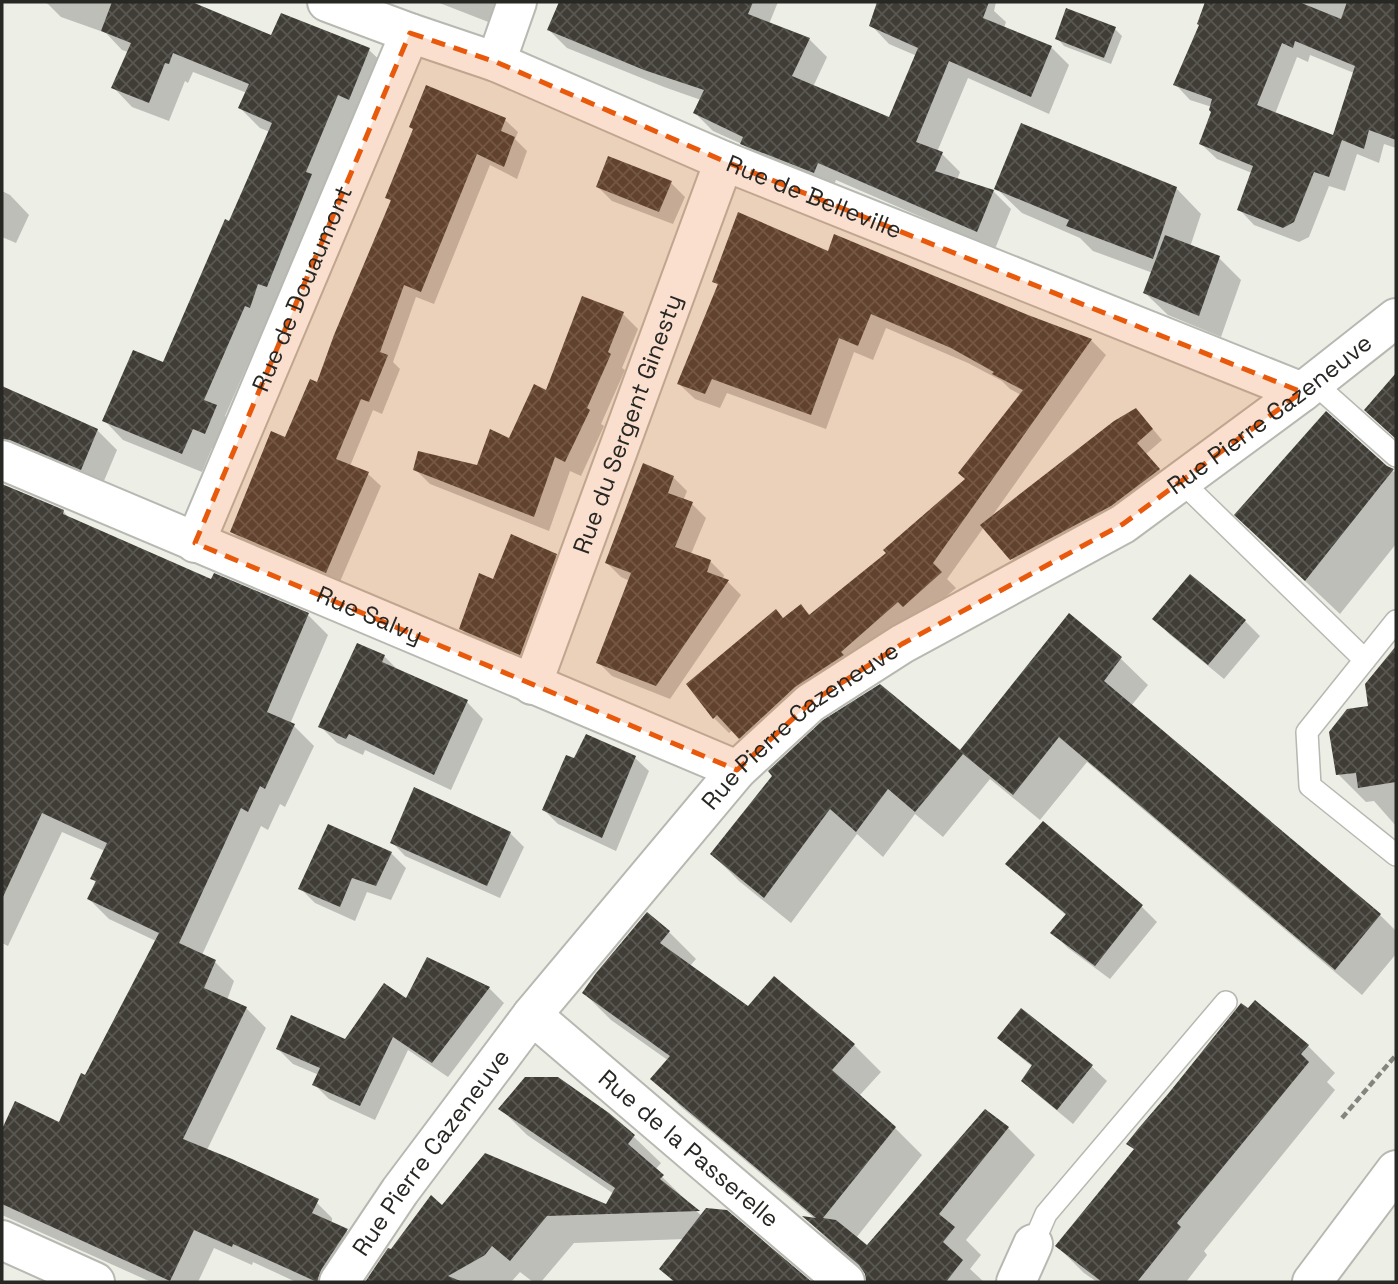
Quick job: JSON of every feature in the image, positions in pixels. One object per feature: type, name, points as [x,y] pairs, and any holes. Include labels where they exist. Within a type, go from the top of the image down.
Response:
[{"type":"street","name":"Rue de Belleville","points":[[327,2],[496,62],[724,161],[1308,387]]},
{"type":"street","points":[[496,62],[517,2]]},
{"type":"street","name":"Rue de Douaumont","points":[[195,543],[410,33]]},
{"type":"street","name":"Rue du Sergent Ginesty","points":[[532,685],[724,161]]},
{"type":"street","name":"Rue Pierre Cazeneuve","points":[[339,1282],[400,1191],[532,1015],[737,770],[810,703],[902,643],[1123,524],[1396,318]]},
{"type":"street","name":"Rue Salvy","points":[[2,460],[737,770]]},
{"type":"street","name":"Rue de la Passerelle","points":[[532,1015],[845,1282]]},
{"type":"street","points":[[1312,1282],[1396,1170]]},
{"type":"street","points":[[2,1240],[95,1282]]},
{"type":"street","points":[[1016,1282],[1033,1244]]},
{"type":"lane","points":[[1308,387],[1396,456]]},
{"type":"lane","points":[[1181,481],[1365,660]]},
{"type":"lane","points":[[1396,621],[1307,732],[1310,786],[1396,855]]},
{"type":"lane","points":[[1033,1244],[1046,1214],[1226,1002]]},
{"type":"path","points":[[1342,1118],[1396,1055]]},
{"type":"highlighted area","points":[[410,33],[496,62],[724,161],[1302,392],[1123,524],[902,644],[810,703],[737,770],[195,543]]},
{"type":"building","points":[[112,2],[192,2],[271,35],[281,13],[370,48],[349,100],[338,95],[306,172],[312,174],[267,287],[258,284],[250,308],[245,306],[204,400],[217,405],[205,434],[193,429],[182,454],[102,421],[133,350],[163,362],[225,219],[229,221],[272,123],[238,108],[249,84],[173,53],[169,64],[165,63],[149,103],[111,88],[131,43],[101,31]]},
{"type":"building","points":[[559,2],[753,2],[748,14],[810,38],[792,76],[889,117],[918,48],[869,26],[877,2],[989,2],[983,18],[1052,46],[1031,97],[949,61],[916,142],[943,152],[935,171],[994,190],[977,232],[818,163],[814,173],[740,144],[743,137],[693,113],[704,90],[644,70],[547,30]]},
{"type":"building","points":[[1205,2],[1299,2],[1341,19],[1347,2],[1396,2],[1396,140],[1369,130],[1364,149],[1342,140],[1329,177],[1314,172],[1294,222],[1283,228],[1237,210],[1253,166],[1199,144],[1211,112],[1209,110],[1212,99],[1173,85],[1199,25],[1197,24]],"holes":[[[1295,41],[1355,66],[1333,135],[1257,105],[1282,43],[1293,48]]]},
{"type":"building","points":[[1066,8],[1116,27],[1104,58],[1055,39]]},
{"type":"building","points":[[426,85],[506,118],[501,131],[515,137],[504,167],[477,154],[421,292],[404,285],[380,352],[388,355],[369,402],[361,399],[336,459],[369,472],[326,573],[230,532],[271,431],[285,437],[310,379],[317,382],[391,200],[385,198],[413,129],[409,127]]},
{"type":"building","points":[[1021,123],[1177,187],[1153,259],[1066,226],[1069,220],[994,189]]},
{"type":"building","points":[[608,156],[672,181],[659,212],[596,187]]},
{"type":"building","points":[[738,212],[828,251],[834,234],[1092,339],[933,563],[942,572],[903,607],[898,602],[841,652],[844,655],[795,687],[739,739],[717,715],[713,719],[686,684],[776,609],[783,618],[801,604],[809,615],[886,553],[883,550],[965,479],[958,473],[1023,390],[951,348],[871,314],[858,346],[839,338],[811,415],[712,379],[705,394],[677,384],[718,284],[712,282]]},
{"type":"building","points":[[1165,235],[1220,256],[1199,316],[1143,293]]},
{"type":"building","points":[[582,296],[624,312],[608,352],[611,354],[587,408],[590,410],[565,462],[555,457],[534,517],[413,470],[418,451],[477,465],[490,429],[509,438],[534,384],[546,390]]},
{"type":"building","points":[[1396,373],[1396,439],[1364,410]]},
{"type":"building","points":[[2,386],[98,429],[81,470],[2,439]]},
{"type":"building","points":[[1136,408],[1153,429],[1137,443],[1160,469],[1111,506],[1010,560],[980,525],[1114,421]]},
{"type":"building","points":[[1326,411],[1387,466],[1394,469],[1305,581],[1234,515]]},
{"type":"building","points":[[643,463],[674,476],[668,493],[693,502],[675,547],[711,560],[707,572],[729,580],[656,686],[596,663],[631,573],[605,563]]},
{"type":"building","points":[[2,484],[211,579],[214,573],[309,613],[267,712],[295,724],[265,789],[260,786],[248,812],[241,808],[179,943],[216,960],[204,988],[247,1007],[183,1139],[319,1199],[312,1213],[348,1229],[321,1270],[317,1282],[233,1244],[232,1247],[194,1230],[170,1281],[2,1204],[2,1129],[15,1101],[59,1122],[81,1073],[85,1075],[159,933],[87,899],[96,881],[90,879],[107,843],[42,813],[2,899]]},
{"type":"building","points":[[511,534],[557,554],[520,655],[459,629],[479,573],[493,579]]},
{"type":"building","points":[[1190,574],[1246,620],[1208,665],[1152,619]]},
{"type":"building","points":[[1069,613],[1122,657],[1104,681],[1381,914],[1335,970],[1059,737],[1013,795],[963,754],[915,812],[888,789],[856,832],[830,809],[764,898],[710,854],[772,776],[768,771],[823,720],[880,684],[960,750]]},
{"type":"building","points":[[357,643],[385,655],[382,662],[468,700],[434,775],[349,734],[346,739],[318,727]]},
{"type":"building","points":[[1396,646],[1396,782],[1358,788],[1356,773],[1336,775],[1329,732],[1347,709],[1368,706],[1365,684]]},
{"type":"building","points":[[586,734],[636,756],[602,838],[542,810],[566,755],[574,758]]},
{"type":"building","points":[[414,787],[511,832],[487,886],[390,843]]},
{"type":"building","points":[[1043,821],[1143,905],[1095,966],[1050,933],[1066,914],[1005,864]]},
{"type":"building","points":[[328,824],[392,852],[376,886],[352,878],[340,907],[298,889]]},
{"type":"building","points":[[647,912],[670,931],[660,943],[748,1006],[774,976],[855,1044],[832,1070],[896,1127],[823,1218],[836,1220],[867,1245],[985,1109],[1009,1127],[939,1214],[955,1227],[943,1242],[963,1260],[946,1282],[866,1282],[865,1274],[859,1265],[802,1216],[816,1218],[650,1079],[670,1056],[582,993]]},
{"type":"building","points":[[427,957],[490,987],[432,1063],[393,1037],[360,1106],[312,1085],[320,1068],[276,1049],[291,1015],[345,1039],[384,983],[406,998]]},
{"type":"building","points":[[1255,1000],[1309,1045],[1301,1054],[1309,1062],[1177,1223],[1181,1227],[1137,1282],[1102,1282],[1055,1246],[1134,1149],[1126,1144],[1138,1129],[1241,1003],[1248,1008]]},
{"type":"building","points":[[1021,1008],[1093,1065],[1057,1110],[1021,1081],[1032,1065],[997,1038]]},
{"type":"building","points":[[525,1077],[558,1077],[609,1113],[635,1135],[628,1144],[664,1175],[660,1179],[700,1211],[547,1216],[510,1261],[492,1246],[485,1255],[448,1276],[463,1282],[365,1282],[388,1248],[391,1249],[431,1195],[442,1205],[485,1153],[606,1204],[615,1188],[498,1109]]},
{"type":"building","points":[[706,1208],[727,1210],[812,1282],[675,1282],[659,1269]]}]
